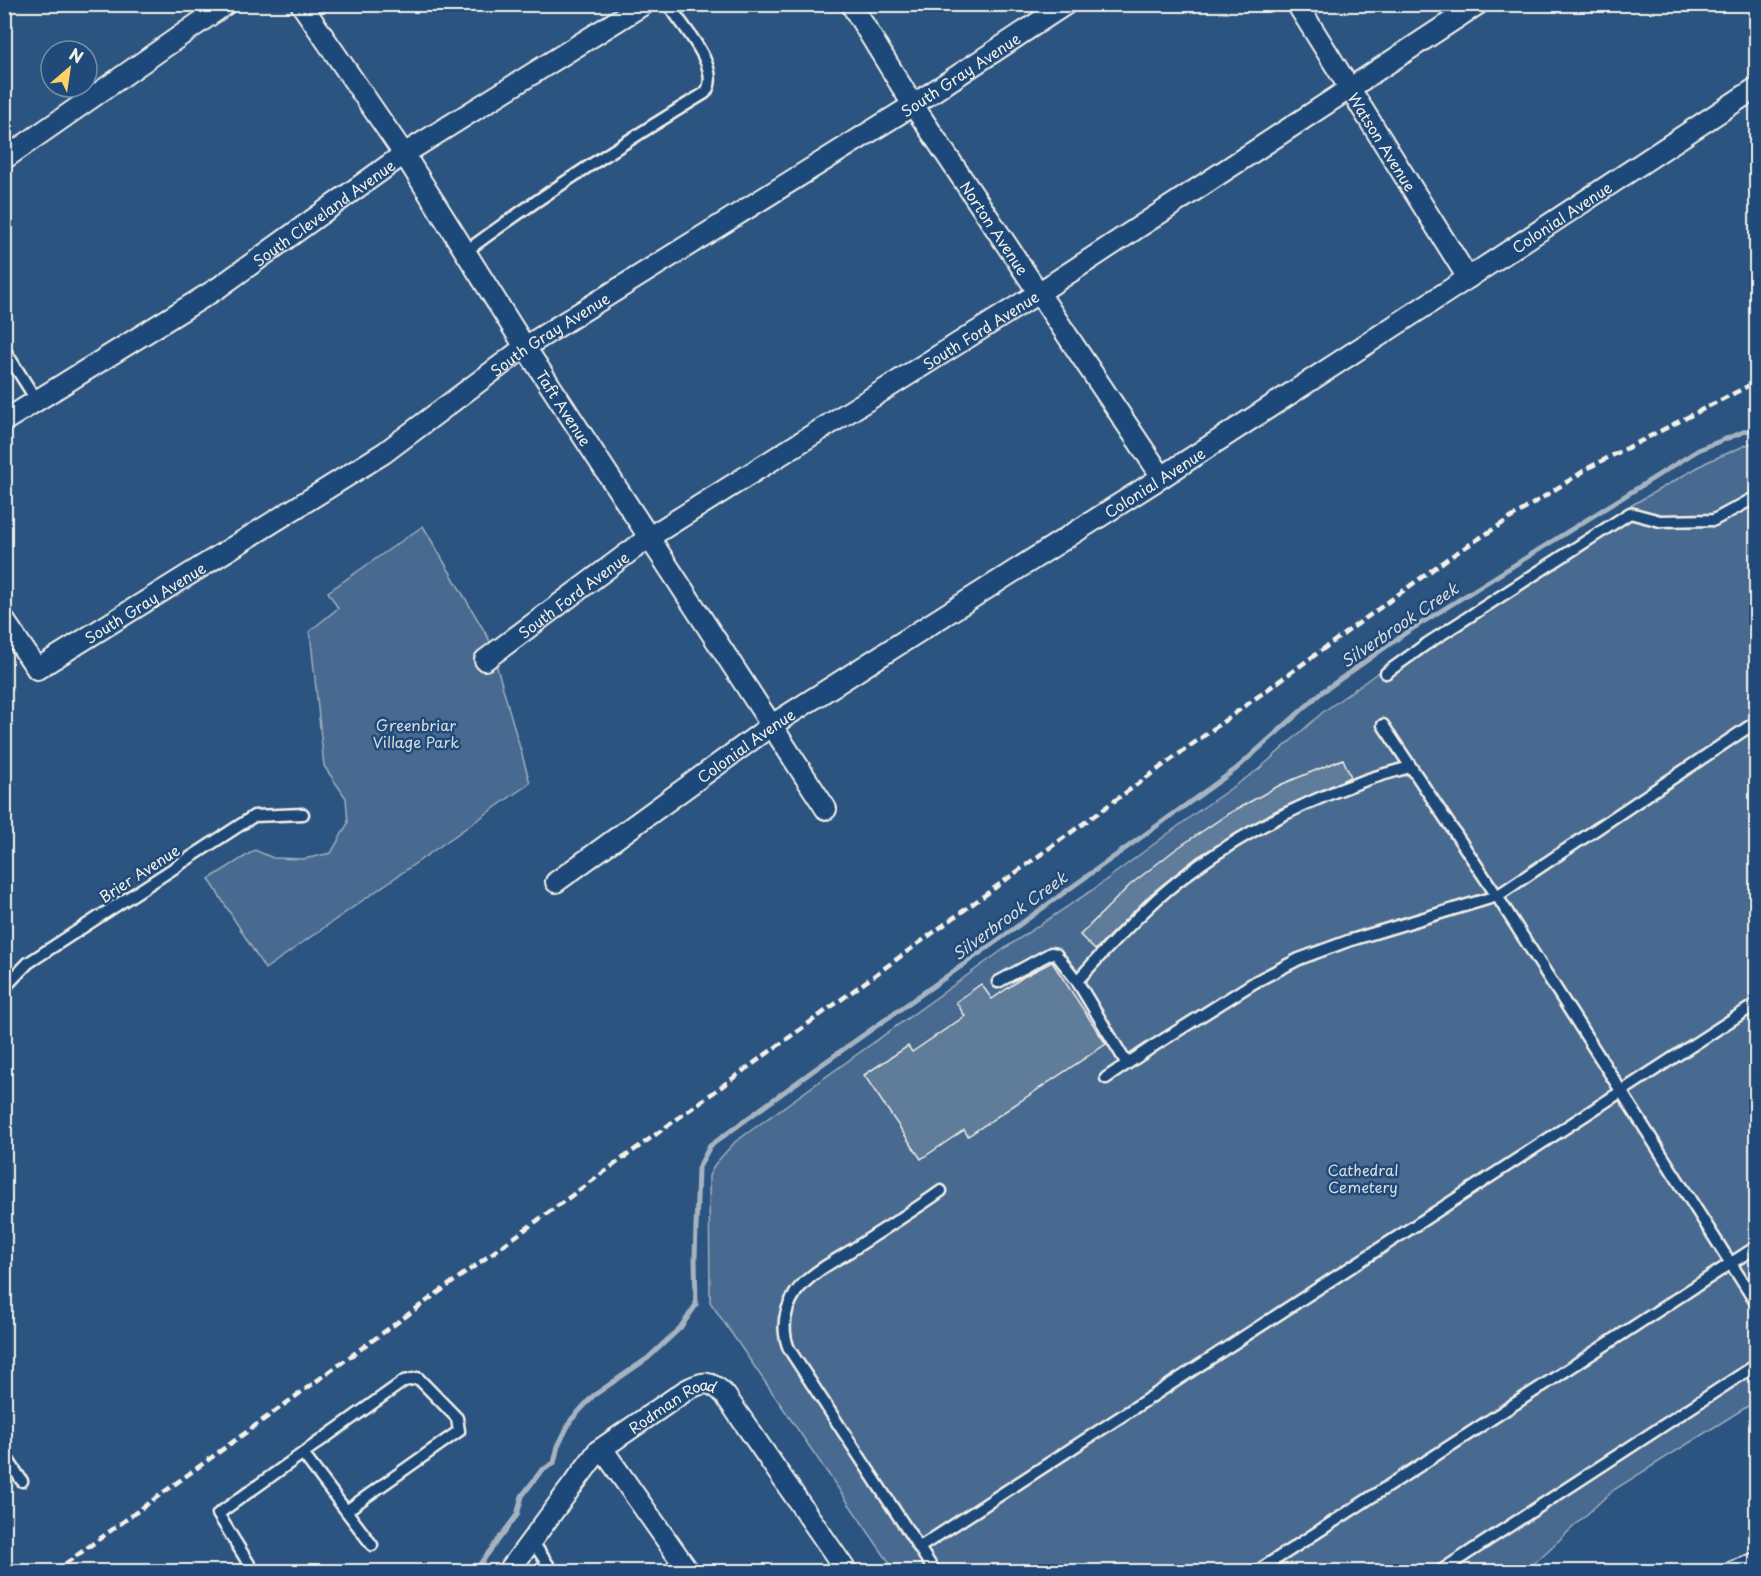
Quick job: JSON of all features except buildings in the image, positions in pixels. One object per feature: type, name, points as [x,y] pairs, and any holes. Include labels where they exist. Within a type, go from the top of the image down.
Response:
[{"type":"street","points":[[4,159],[226,4]]},
{"type":"street","name":"Taft Avenue","points":[[302,4],[404,154],[648,538],[826,809]]},
{"type":"street","name":"South Cleveland Avenue","points":[[4,421],[219,288],[404,154],[644,4]]},
{"type":"street","name":"Norton Avenue","points":[[851,4],[913,105],[1162,477]]},
{"type":"street","name":"South Gray Avenue","points":[[4,620],[37,669],[384,453],[525,347],[913,105],[1066,4]]},
{"type":"street","name":"Watson Avenue","points":[[1297,4],[1468,278]]},
{"type":"street","name":"South Ford Avenue","points":[[485,660],[648,538],[1040,292],[1478,4]]},
{"type":"street","name":"Colonial Avenue","points":[[556,882],[772,725],[1162,477],[1756,88]]},
{"type":"street","name":"Rodman Road","points":[[508,1572],[598,1450],[694,1386],[706,1383],[714,1385],[725,1395],[847,1572]]},
{"type":"street","points":[[598,1450],[608,1457],[689,1572]]},
{"type":"street","points":[[1733,1572],[1756,1563]]},
{"type":"lane","points":[[465,252],[524,208],[598,158],[705,93],[710,86],[711,75],[703,55],[668,4]]},
{"type":"lane","points":[[4,349],[37,401]]},
{"type":"lane","points":[[1386,673],[1425,645],[1630,513],[1660,521],[1714,520],[1756,497]]},
{"type":"lane","points":[[1106,1078],[1255,982],[1299,959],[1348,941],[1497,896],[1756,722]]},
{"type":"lane","points":[[1383,725],[1497,896],[1756,1303]]},
{"type":"lane","points":[[1077,981],[1158,898],[1229,846],[1309,803],[1358,782],[1410,767]]},
{"type":"lane","name":"Brier Avenue","points":[[4,988],[28,963],[254,816],[303,814]]},
{"type":"lane","points":[[998,982],[1052,953],[1056,954],[1077,981],[1127,1064]]},
{"type":"lane","points":[[920,1547],[1756,1004]]},
{"type":"lane","points":[[935,1572],[789,1349],[784,1338],[784,1323],[787,1310],[796,1293],[814,1274],[941,1191]]},
{"type":"lane","points":[[1256,1572],[1756,1246]]},
{"type":"lane","points":[[1438,1572],[1756,1365]]},
{"type":"lane","points":[[254,1572],[218,1514],[404,1381],[418,1378],[457,1418],[459,1431],[346,1511]]},
{"type":"lane","points":[[4,1454],[22,1481]]},
{"type":"lane","points":[[303,1454],[372,1545]]},
{"type":"lane","points":[[532,1540],[553,1572]]},
{"type":"green space","name":"Cathedral Cemetery","points":[[1756,441],[1756,1401],[1612,1491],[1524,1571],[895,1571],[710,1302],[709,1176],[715,1164],[735,1142],[1008,946],[1091,891],[1259,769],[1323,712],[1412,648],[1625,509],[1707,462]]},
{"type":"green space","name":"Greenbriar Village Park","points":[[423,526],[489,639],[530,783],[265,969],[209,879],[255,850],[273,858],[304,859],[331,853],[348,823],[346,798],[324,766],[310,631],[338,608],[328,592]]},
{"type":"waterway","name":"Silverbrook Creek","points":[[474,1572],[517,1515],[522,1496],[541,1471],[554,1463],[558,1446],[571,1420],[593,1396],[648,1358],[680,1328],[696,1305],[698,1169],[710,1146],[1236,769],[1322,692],[1404,634],[1700,449],[1756,427]]},
{"type":"railway","points":[[54,1572],[1447,559],[1590,467],[1756,382]]}]
